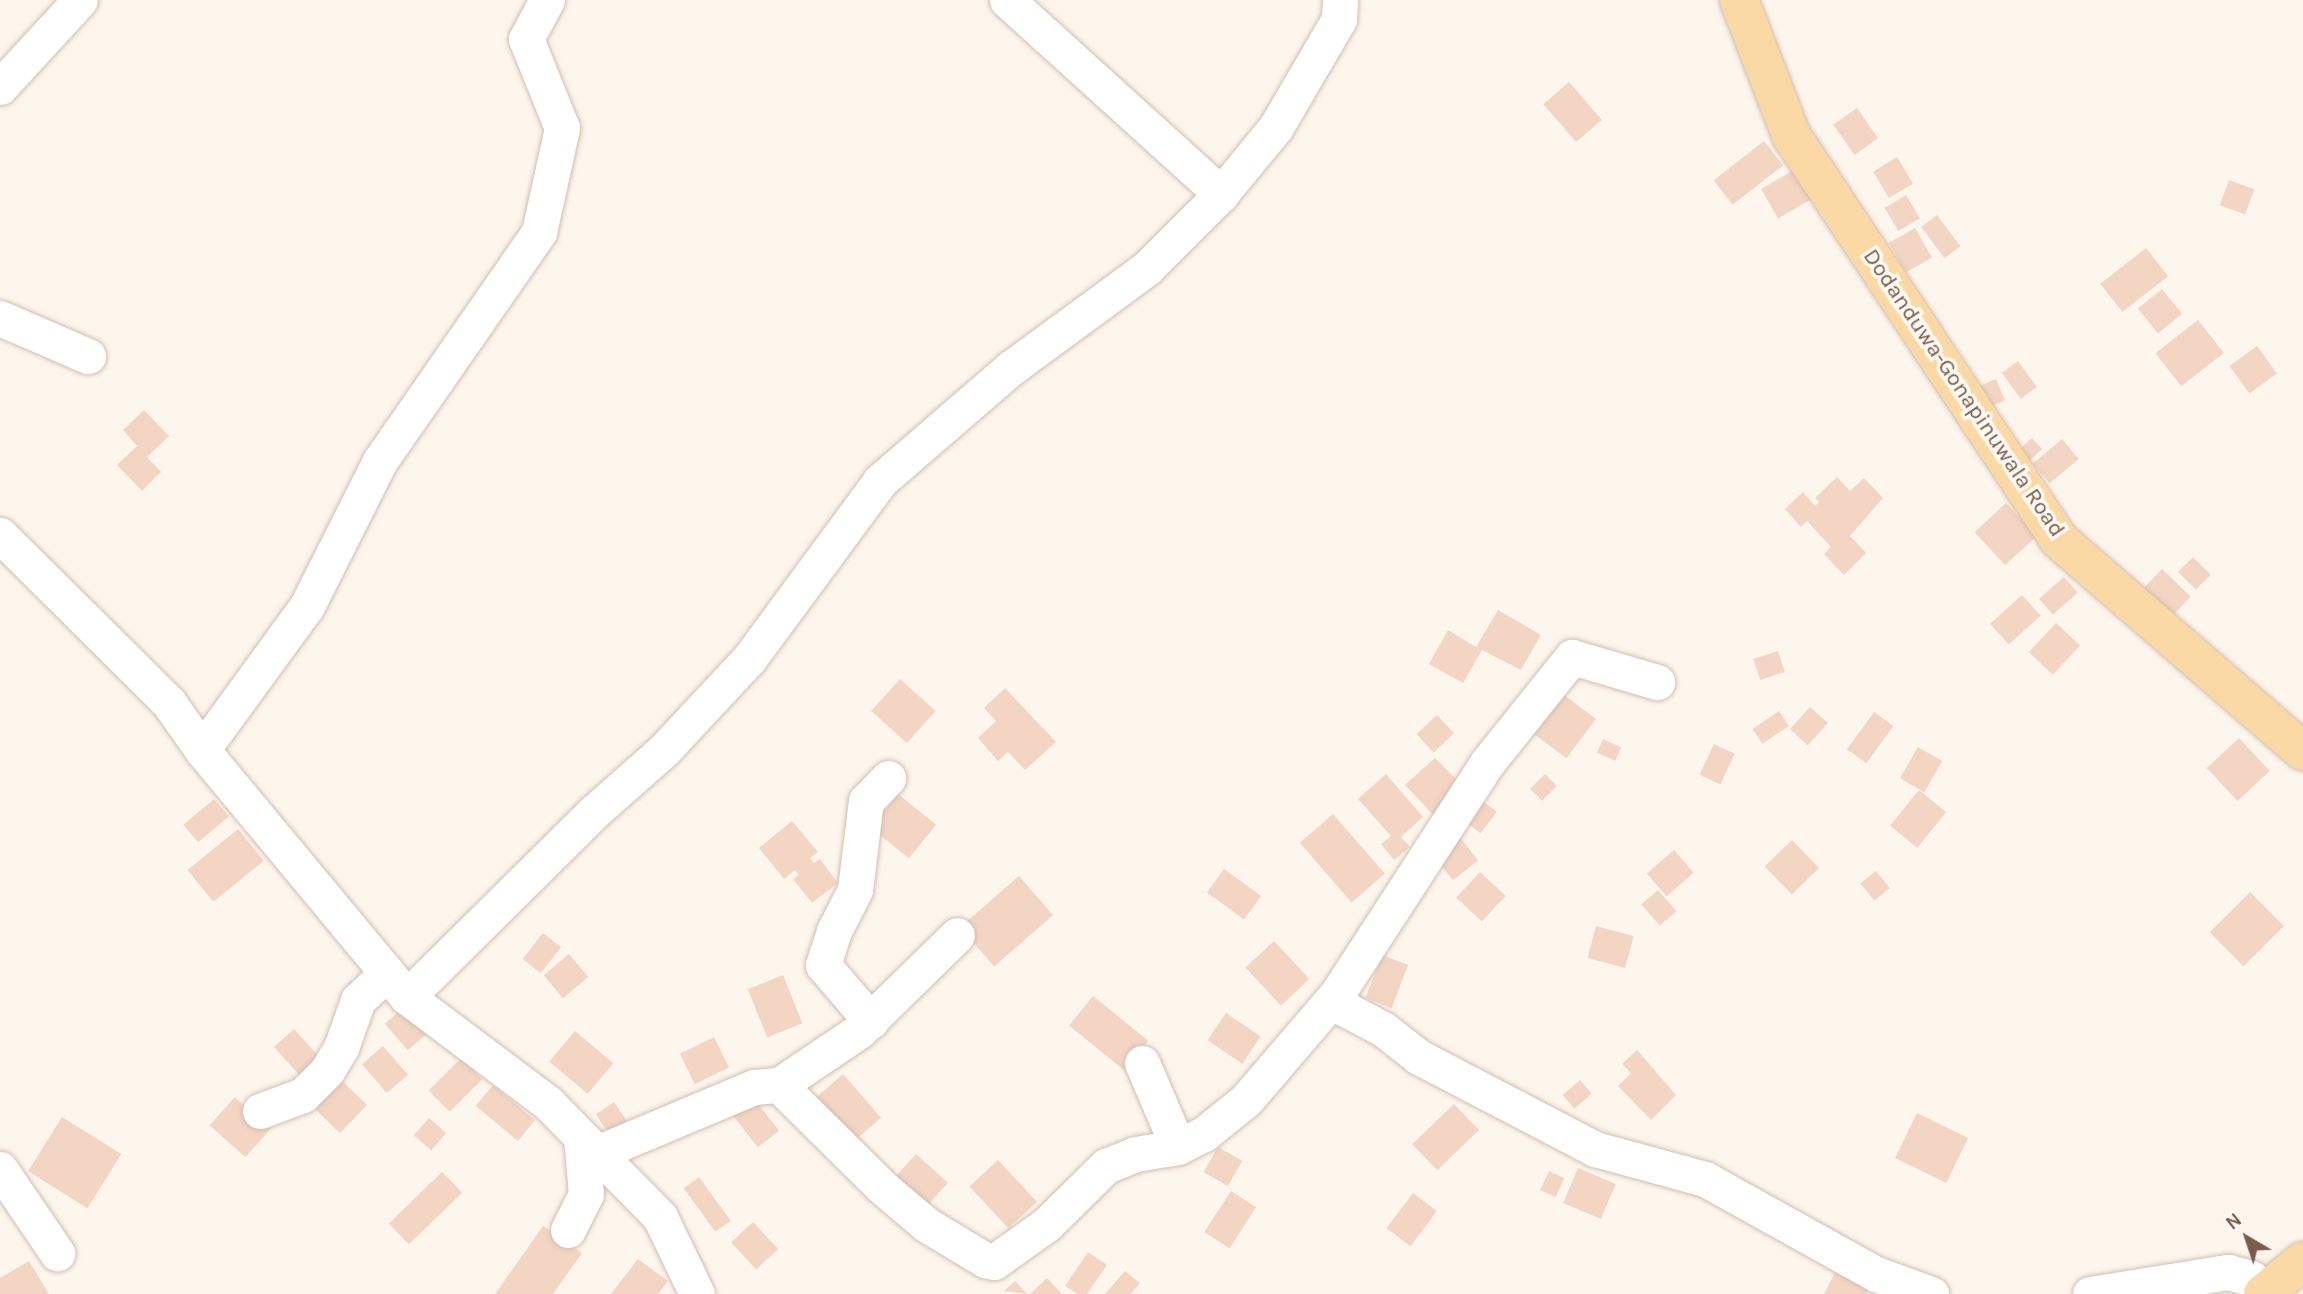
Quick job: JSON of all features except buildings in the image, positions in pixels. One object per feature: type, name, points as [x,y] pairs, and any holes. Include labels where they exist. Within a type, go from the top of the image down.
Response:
[{"type":"main road","name":"Dodanduwa-Gonapinuwala Road","points":[[1739,0],[1791,135],[2059,539],[2303,751]]},
{"type":"main road","points":[[2265,1293],[2303,1261]]},
{"type":"street","points":[[0,87],[80,0]]},
{"type":"street","points":[[202,750],[307,606],[380,461],[539,232],[562,128],[526,39],[547,0]]},
{"type":"street","points":[[1007,0],[1220,194]]},
{"type":"street","points":[[260,1111],[303,1095],[327,1071],[341,1048],[358,1000],[397,985],[664,750],[739,669],[880,481],[1011,368],[1147,268],[1220,194],[1276,127],[1339,19],[1340,0]]},
{"type":"street","points":[[0,318],[88,356]]},
{"type":"street","points":[[0,535],[169,703],[202,750],[397,985],[548,1103],[660,1217],[697,1294]]},
{"type":"street","points":[[779,1084],[882,1187],[927,1225],[985,1261],[994,1262],[1017,1249],[1106,1166],[1135,1154],[1178,1147],[1204,1134],[1247,1099],[1332,1002],[1487,763],[1572,657],[1657,682]]},
{"type":"street","points":[[871,1021],[823,965],[834,931],[855,890],[866,802],[888,778]]},
{"type":"street","points":[[589,1145],[754,1087],[779,1084],[817,1063],[871,1021],[957,935]]},
{"type":"street","points":[[1332,1002],[1383,1029],[1419,1058],[1595,1149],[1705,1179],[1876,1274],[1931,1294]]},
{"type":"street","points":[[1142,1063],[1178,1147]]},
{"type":"street","points":[[568,1230],[586,1194],[589,1145]]},
{"type":"street","points":[[0,1169],[57,1253]]},
{"type":"street","points":[[2090,1294],[2228,1272],[2251,1278],[2265,1293]]}]
